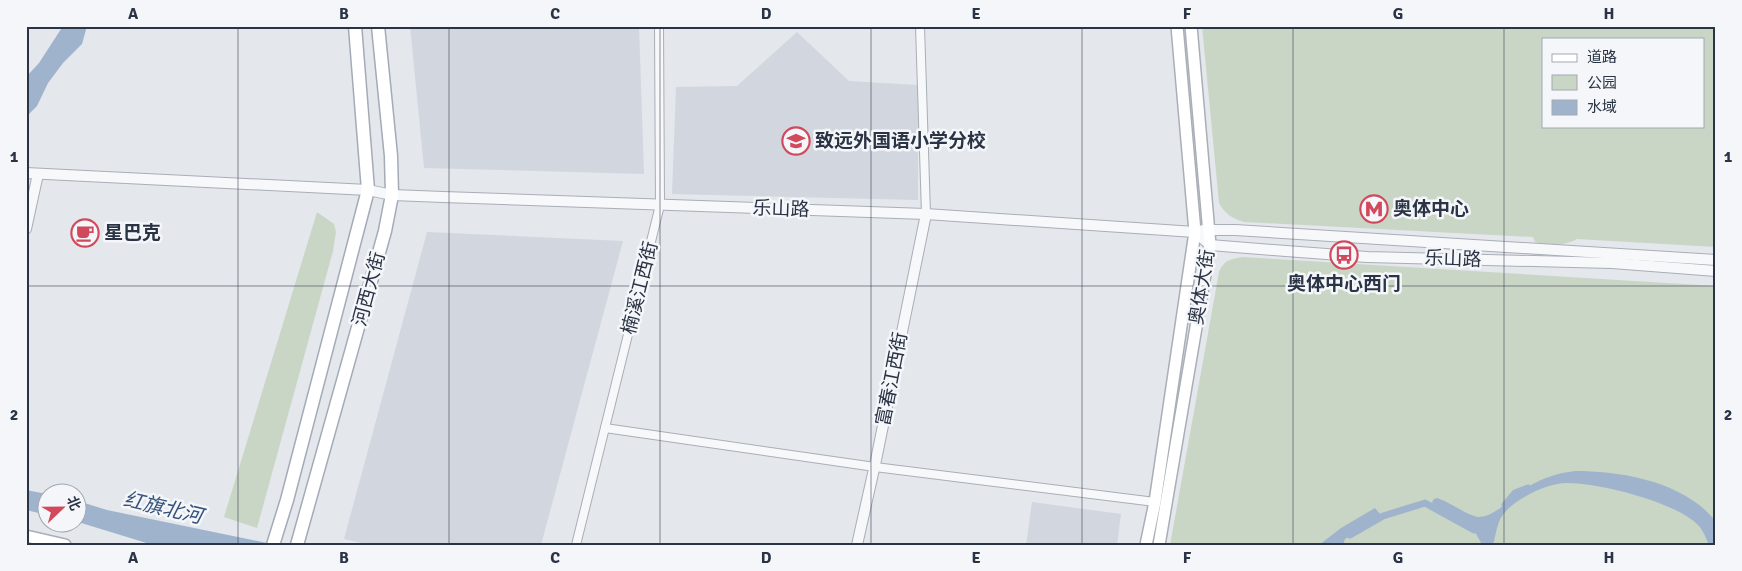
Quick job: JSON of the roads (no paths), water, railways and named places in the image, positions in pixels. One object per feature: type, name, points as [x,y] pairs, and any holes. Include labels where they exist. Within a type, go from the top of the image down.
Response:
[{"type":"main road","name":"河西大街","points":[[273,544],[288,500],[368,190],[354,26]]},
{"type":"main road","name":"河西大街","points":[[297,545],[385,231],[392,194],[391,156],[378,26]]},
{"type":"main road","name":"奥体大街","points":[[1146,545],[1155,502],[1195,232],[1177,26]]},
{"type":"main road","name":"奥体大街","points":[[1159,545],[1210,245],[1191,26]]},
{"type":"main road","points":[[26,536],[66,545]]},
{"type":"street","name":"楠溪江西街","points":[[576,545],[660,206],[659,26]]},
{"type":"street","points":[[920,26],[926,214]]},
{"type":"street","name":"乐山路","points":[[26,173],[368,190],[392,194],[660,206],[926,214],[1195,232],[1208,229],[1716,260]]},
{"type":"street","points":[[26,229],[38,174]]},
{"type":"street","name":"富春江西街","points":[[857,545],[875,467],[926,214]]},
{"type":"street","points":[[1195,232],[1210,245]]},
{"type":"street","name":"乐山路","points":[[1210,245],[1367,257],[1612,264],[1716,271]]},
{"type":"street","points":[[605,428],[875,467],[1155,502]]},
{"type":"water","points":[[63,26],[87,26],[82,44],[63,63],[48,83],[37,106],[26,117],[26,77],[39,63]]},
{"type":"water","points":[[1575,471],[1613,473],[1671,488],[1703,508],[1716,522],[1716,545],[1709,545],[1698,525],[1672,509],[1655,501],[1596,486],[1558,484],[1526,496],[1512,505],[1503,514],[1493,545],[1482,545],[1469,525],[1436,508],[1432,502],[1437,498],[1464,512],[1479,517],[1485,516],[1498,510],[1539,481]]},
{"type":"water","points":[[26,490],[38,492],[38,513],[26,510]]},
{"type":"water","points":[[88,504],[107,510],[277,545],[153,545],[88,525]]},
{"type":"water","points":[[1375,508],[1381,515],[1345,539],[1343,545],[1319,545],[1341,528]]},
{"type":"waterway","points":[[1505,505],[1515,493],[1528,488]]},
{"type":"waterway","points":[[1350,535],[1383,516],[1425,503],[1474,530],[1482,524]]},
{"type":"place","name":"致远外国语小学分校","points":[[796,141]]},
{"type":"place","name":"奥体中心","points":[[1374,209]]},
{"type":"place","name":"星巴克","points":[[85,233]]},
{"type":"place","name":"奥体中心西门","points":[[1344,255]]},
{"type":"water label","name":"红旗北河","points":[[163,508]]}]
